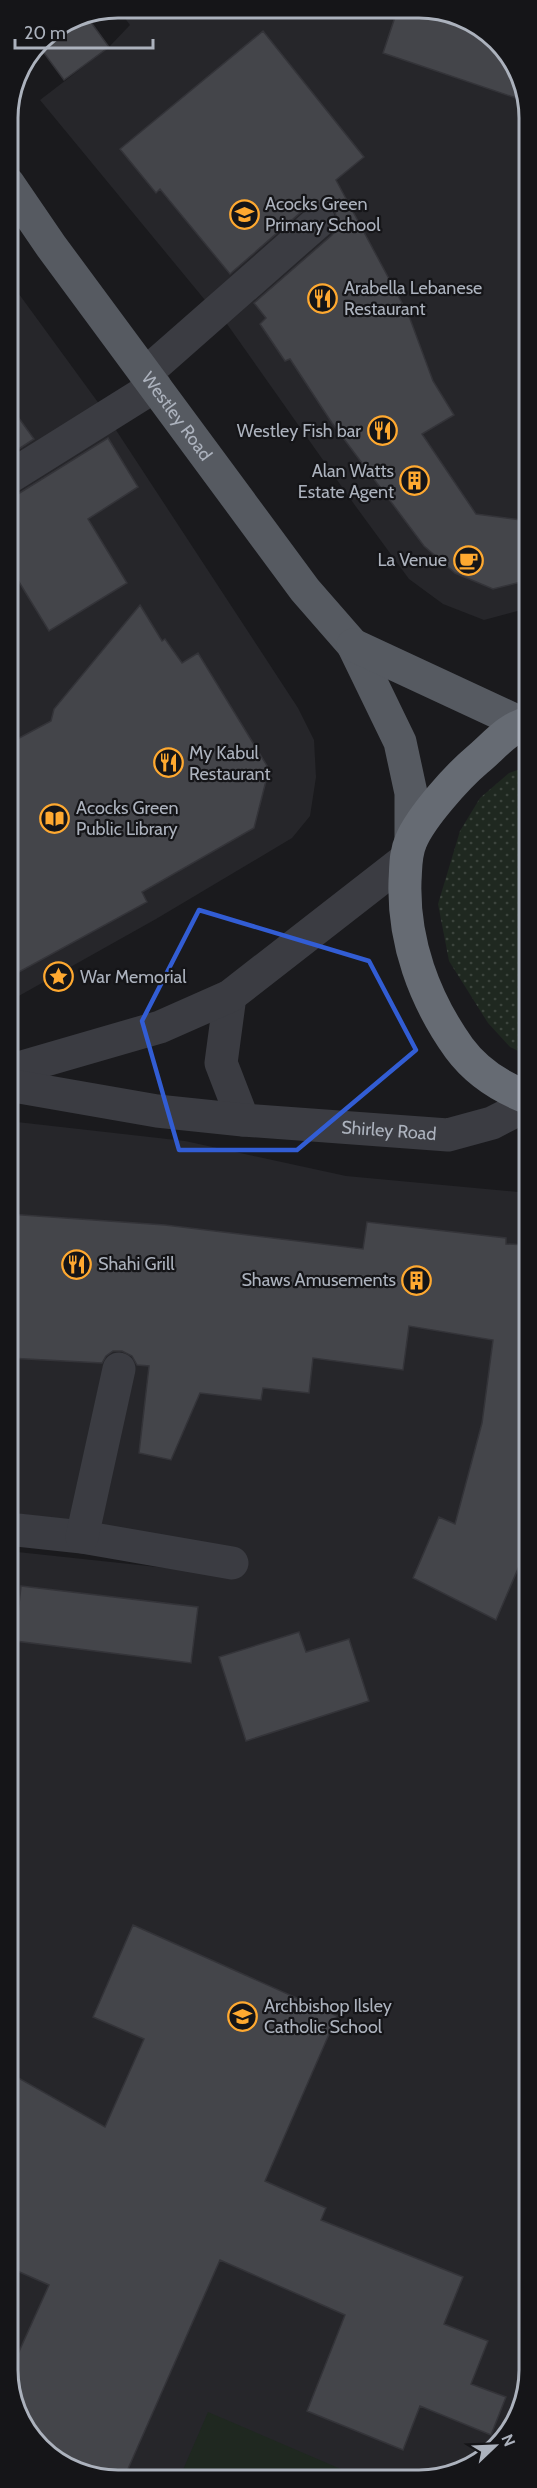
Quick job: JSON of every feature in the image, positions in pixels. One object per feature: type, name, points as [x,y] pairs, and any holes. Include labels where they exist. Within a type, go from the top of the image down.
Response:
[{"type":"highway","points":[[519,728],[505,735],[460,773],[409,849],[404,911],[416,965],[436,1010],[460,1049],[482,1072],[510,1091],[519,1094]]},
{"type":"main road","name":"Westley Road","points":[[18,197],[305,590],[353,645],[400,741],[411,793],[409,849]]},
{"type":"main road","name":"Westley Road","points":[[353,645],[519,721]]},
{"type":"street","points":[[18,471],[150,380],[319,221]]},
{"type":"street","points":[[18,1068],[160,1027],[230,996],[409,849]]},
{"type":"street","points":[[230,996],[221,1063],[243,1120]]},
{"type":"street","name":"Shirley Road","points":[[18,1087],[157,1111],[243,1120],[448,1135],[492,1123],[519,1109]]},
{"type":"street","points":[[82,1537],[118,1369]]},
{"type":"street","points":[[18,1530],[82,1537],[232,1563]]},
{"type":"highlighted area","points":[[199,910],[369,961],[416,1050],[297,1150],[179,1150],[142,1021]]},
{"type":"shaded area","points":[[125,18],[419,18],[438,20],[469,31],[485,43],[502,63],[516,92],[519,118],[519,611],[484,620],[443,604],[409,579],[227,324],[40,100],[109,47],[130,25]]},
{"type":"shaded area","points":[[18,293],[97,401],[298,708],[314,740],[316,777],[310,816],[292,838],[156,919],[18,996]]},
{"type":"shaded area","points":[[519,770],[519,1051],[510,1047],[488,1023],[449,961],[438,904],[460,831],[480,798],[509,773]]},
{"type":"shaded area","name":"Archbishop Ilsley Catholic School","points":[[18,1122],[185,1141],[346,1176],[519,1192],[519,2376],[506,2420],[494,2436],[463,2460],[451,2465],[419,2470],[118,2470],[99,2468],[68,2457],[52,2445],[28,2414],[23,2402],[18,2370],[18,1552],[223,1574],[40,1517],[18,1514]]},
{"type":"shaded area","points":[[208,2412],[343,2470],[183,2470]]},
{"type":"building","points":[[395,18],[438,20],[457,26],[469,31],[494,52],[509,74],[517,98],[383,53]]},
{"type":"building","points":[[91,22],[109,47],[64,80],[43,52],[68,31]]},
{"type":"building","points":[[263,31],[364,157],[336,180],[409,316],[433,381],[454,415],[422,434],[476,514],[519,520],[519,582],[493,589],[455,573],[424,546],[332,423],[290,359],[285,361],[260,324],[266,318],[254,303],[332,235],[337,228],[337,218],[333,208],[326,203],[316,203],[307,207],[230,274],[160,189],[156,193],[120,149]]},
{"type":"building","points":[[18,417],[34,439],[18,449]]},
{"type":"building","points":[[108,438],[138,487],[88,519],[127,583],[49,631],[18,580],[18,494]]},
{"type":"building","points":[[140,605],[162,641],[165,639],[182,663],[198,653],[269,769],[254,828],[142,892],[147,902],[18,973],[18,739],[51,721],[54,709]]},
{"type":"building","points":[[18,1215],[165,1225],[363,1249],[367,1222],[506,1238],[506,1244],[519,1245],[519,1566],[496,1620],[413,1578],[439,1517],[455,1524],[482,1423],[493,1340],[409,1326],[403,1370],[313,1358],[309,1393],[263,1388],[261,1400],[200,1393],[171,1460],[139,1453],[149,1366],[137,1365],[132,1356],[122,1351],[113,1351],[102,1363],[18,1359]]},
{"type":"building","points":[[21,1586],[198,1607],[191,1663],[18,1641]]},
{"type":"building","points":[[299,1632],[306,1652],[349,1639],[369,1701],[246,1741],[219,1657]]},
{"type":"building","points":[[133,1925],[337,2016],[265,2181],[326,2208],[321,2220],[463,2277],[444,2324],[488,2341],[471,2384],[506,2397],[491,2435],[420,2406],[403,2450],[307,2411],[345,2315],[220,2260],[128,2470],[86,2465],[68,2457],[43,2436],[23,2402],[18,2370],[18,2354],[49,2285],[18,2271],[18,2078],[105,2127],[144,2039],[93,2017]]},
{"type":"place","name":"Acocks Green Primary School","points":[[244,214]]},
{"type":"place","name":"Arabella Lebanese Restaurant","points":[[323,298]]},
{"type":"place","name":"Westley Fish bar","points":[[382,431]]},
{"type":"place","name":"Alan Watts Estate Agent","points":[[415,481]]},
{"type":"place","name":"La Venue","points":[[468,560]]},
{"type":"place","name":"My Kabul Restaurant","points":[[168,763]]},
{"type":"place","name":"Acocks Green Public Library","points":[[55,818]]},
{"type":"place","name":"War Memorial","points":[[59,977]]},
{"type":"place","name":"Shahi Grill","points":[[77,1264]]},
{"type":"place","name":"Shaws Amusements","points":[[417,1280]]},
{"type":"place","name":"Archbishop Ilsley Catholic School","points":[[243,2016]]}]
